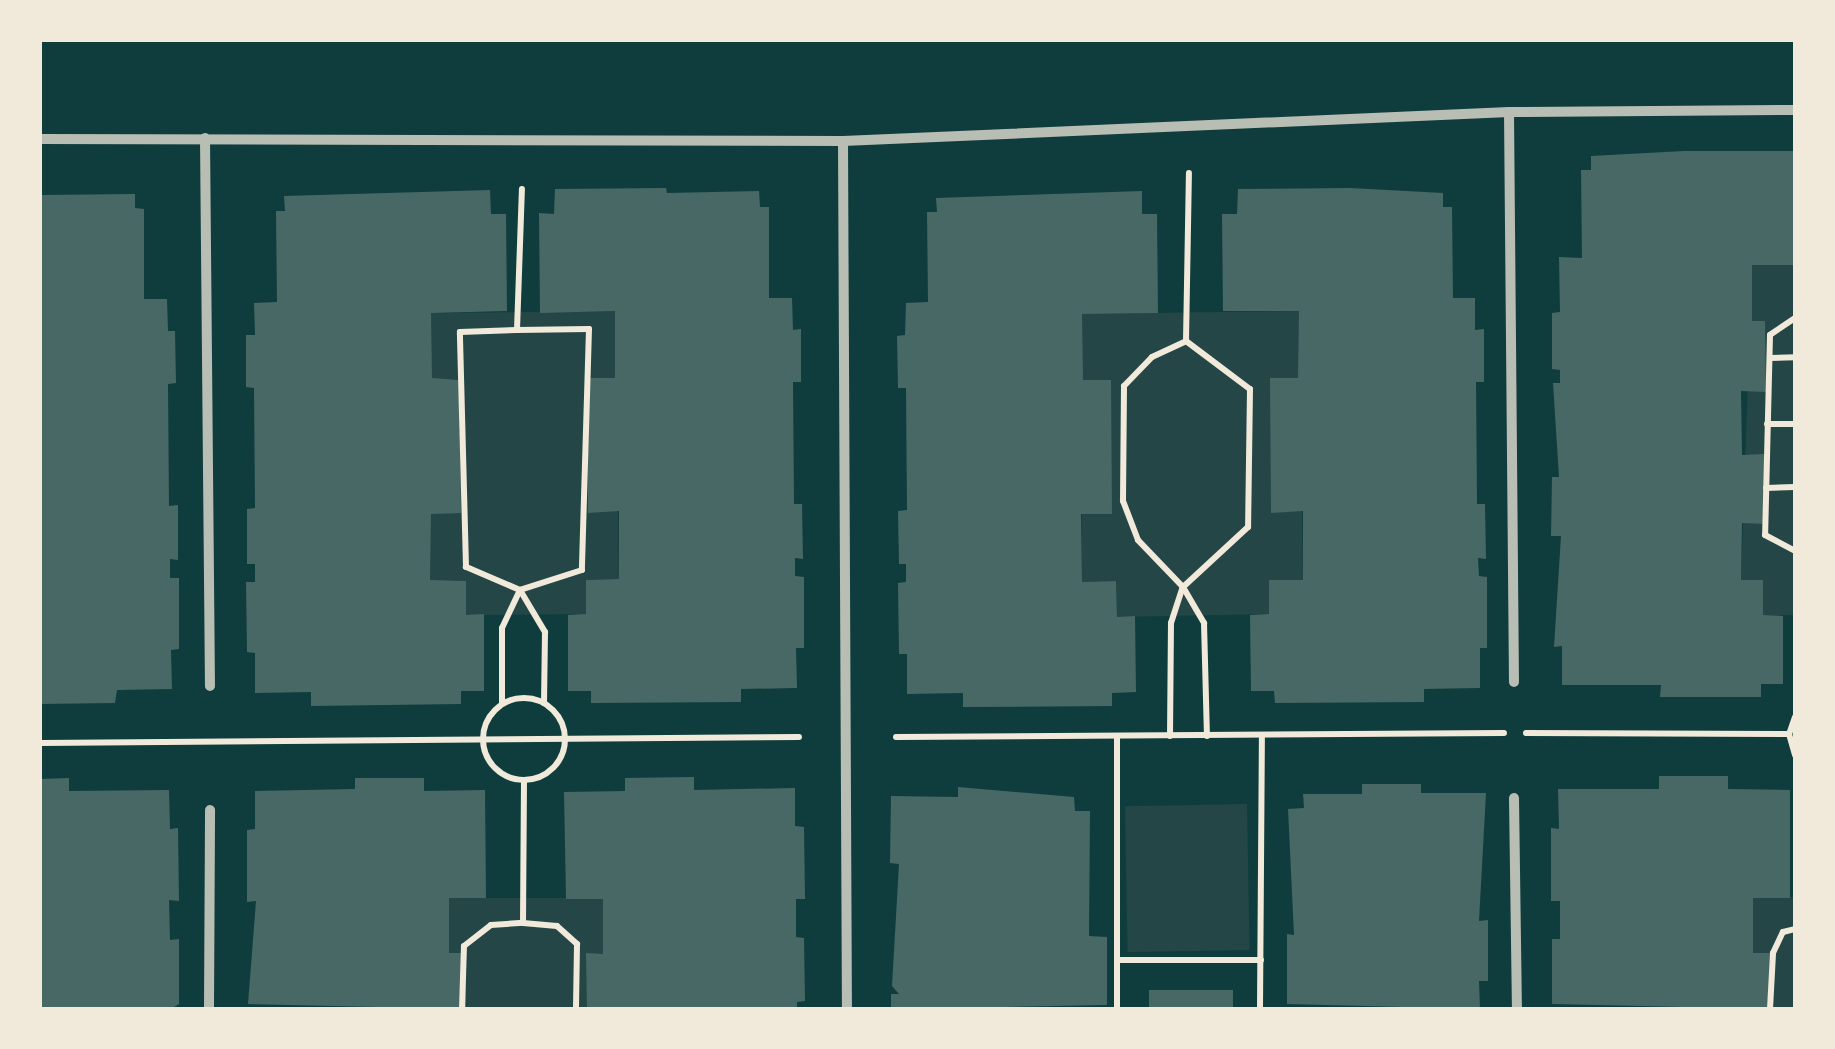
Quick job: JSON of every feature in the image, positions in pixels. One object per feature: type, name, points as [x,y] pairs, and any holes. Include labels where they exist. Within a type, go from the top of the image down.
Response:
[{"type":"street","points":[[40,139],[843,140],[1510,112],[1795,110]]},
{"type":"street","points":[[1510,112],[1514,682]]},
{"type":"street","points":[[206,138],[210,686]]},
{"type":"street","points":[[843,140],[847,1009]]},
{"type":"street","points":[[1514,798],[1517,1009]]},
{"type":"street","points":[[208,1009],[210,810]]},
{"type":"path","points":[[1186,341],[1189,127]]},
{"type":"path","points":[[518,330],[523,140]]},
{"type":"path","points":[[1795,318],[1770,335],[1766,488],[1766,535],[1795,552]]},
{"type":"path","points":[[502,703],[544,703],[559,718],[565,739],[556,764],[524,780],[500,772],[482,740],[488,718],[502,703],[502,628],[520,590],[582,570],[589,329],[460,332],[466,566],[520,590],[545,632],[544,703]]},
{"type":"path","points":[[1186,341],[1152,357],[1124,386],[1123,501],[1138,540],[1184,587],[1204,623],[1207,736]]},
{"type":"path","points":[[1170,736],[1170,624],[1184,587],[1248,528],[1250,389],[1186,341]]},
{"type":"path","points":[[1770,358],[1795,357]]},
{"type":"path","points":[[1767,424],[1795,424]]},
{"type":"path","points":[[1766,488],[1795,487]]},
{"type":"path","points":[[1514,682],[1514,798]]},
{"type":"path","points":[[210,686],[210,810]]},
{"type":"path","points":[[1795,717],[1790,734],[1795,756]]},
{"type":"path","points":[[40,743],[1790,734]]},
{"type":"path","points":[[1260,1009],[1262,735]]},
{"type":"path","points":[[1117,736],[1117,1009]]},
{"type":"path","points":[[524,780],[524,923]]},
{"type":"path","points":[[462,1009],[464,946],[491,925],[524,923],[557,926],[577,944],[576,1009]]},
{"type":"path","points":[[1770,1009],[1773,953],[1784,932],[1795,928]]},
{"type":"path","points":[[1117,960],[1261,960]]},
{"type":"shaded area","points":[[1795,264],[1795,615],[1763,615],[1763,580],[1741,580],[1752,265]]},
{"type":"shaded area","points":[[615,311],[619,579],[586,580],[586,614],[466,615],[430,580],[431,313]]},
{"type":"shaded area","points":[[1299,311],[1303,580],[1269,580],[1269,614],[1117,617],[1116,581],[1082,582],[1082,314]]},
{"type":"shaded area","points":[[1247,804],[1250,950],[1128,952],[1125,806]]},
{"type":"shaded area","points":[[1753,897],[1795,897],[1795,1009],[1753,1009]]},
{"type":"shaded area","points":[[449,898],[603,898],[603,1009],[449,1009]]},
{"type":"building","points":[[1795,151],[1795,265],[1752,265],[1752,321],[1765,321],[1766,392],[1741,391],[1742,455],[1764,454],[1765,524],[1742,523],[1741,580],[1763,580],[1763,615],[1783,616],[1783,684],[1761,684],[1761,697],[1660,697],[1661,685],[1562,685],[1562,646],[1554,647],[1561,536],[1551,536],[1552,477],[1559,477],[1553,383],[1560,383],[1560,370],[1552,369],[1552,313],[1560,312],[1559,257],[1582,258],[1581,170],[1591,170],[1591,156]]},
{"type":"building","points":[[666,188],[667,193],[759,191],[760,207],[769,207],[769,298],[792,298],[793,330],[801,329],[801,382],[793,382],[794,504],[802,504],[803,559],[795,558],[795,576],[804,577],[804,648],[796,648],[797,688],[741,689],[741,702],[591,703],[591,691],[568,691],[568,615],[586,614],[586,580],[619,579],[619,511],[588,513],[588,378],[615,378],[615,311],[540,313],[539,213],[554,214],[555,189]]},
{"type":"building","points":[[1350,188],[1443,193],[1443,207],[1452,207],[1453,298],[1475,298],[1475,330],[1484,329],[1484,382],[1476,382],[1477,504],[1485,504],[1486,559],[1478,558],[1479,576],[1487,577],[1487,648],[1480,648],[1480,688],[1424,689],[1424,702],[1275,703],[1274,691],[1251,691],[1250,615],[1269,614],[1269,580],[1303,580],[1303,511],[1271,513],[1270,378],[1298,378],[1299,311],[1223,311],[1222,214],[1237,214],[1238,189]]},
{"type":"building","points":[[490,190],[491,214],[506,214],[507,311],[431,313],[432,378],[459,380],[461,513],[431,514],[430,580],[466,581],[466,615],[484,614],[484,691],[461,691],[461,704],[311,706],[311,692],[255,693],[255,653],[247,652],[246,582],[255,582],[255,564],[247,564],[247,509],[255,508],[254,388],[246,387],[246,335],[255,335],[254,303],[277,302],[276,211],[285,211],[284,196]]},
{"type":"building","points":[[1142,191],[1142,214],[1157,214],[1158,313],[1082,314],[1083,380],[1111,380],[1112,514],[1081,514],[1082,582],[1116,581],[1117,617],[1135,616],[1136,692],[1112,693],[1112,706],[963,707],[963,693],[907,694],[907,654],[899,654],[898,583],[906,582],[906,564],[899,564],[898,511],[907,510],[906,388],[898,388],[897,336],[905,335],[906,303],[928,302],[927,212],[937,212],[936,198]]},
{"type":"building","points":[[135,194],[135,208],[144,209],[144,299],[167,299],[168,331],[175,331],[176,383],[168,384],[169,506],[178,505],[178,560],[170,559],[170,578],[179,578],[179,649],[171,650],[172,689],[117,690],[115,703],[40,704],[40,195]]},
{"type":"building","points":[[1659,776],[1728,776],[1728,789],[1790,790],[1790,898],[1753,898],[1753,953],[1770,953],[1770,1009],[1552,1004],[1552,939],[1560,939],[1560,901],[1551,901],[1551,828],[1559,829],[1558,789],[1659,789]]},
{"type":"building","points":[[694,777],[694,790],[795,788],[795,826],[804,827],[805,899],[796,899],[796,937],[804,938],[805,1001],[797,1002],[797,1009],[587,1009],[586,953],[603,954],[603,899],[566,899],[564,792],[625,791],[625,778]]},
{"type":"building","points":[[69,778],[69,791],[169,790],[170,829],[178,828],[179,901],[169,900],[170,940],[179,939],[179,1004],[171,1009],[40,1009],[40,779]]},
{"type":"building","points":[[355,778],[424,778],[424,791],[485,790],[486,898],[449,898],[449,953],[466,953],[466,1009],[248,1004],[256,901],[247,902],[247,830],[255,829],[255,791],[355,789]]},
{"type":"building","points":[[1362,784],[1421,784],[1421,793],[1486,793],[1479,921],[1488,920],[1488,981],[1479,981],[1480,1009],[1287,1004],[1287,934],[1294,935],[1288,809],[1304,808],[1303,794],[1362,794]]},
{"type":"building","points":[[958,787],[1074,797],[1075,811],[1090,811],[1089,936],[1107,937],[1107,1005],[891,1009],[891,994],[899,994],[892,986],[899,864],[890,863],[891,796],[958,797]]},
{"type":"building","points":[[1149,990],[1233,990],[1233,1009],[1149,1009]]}]
